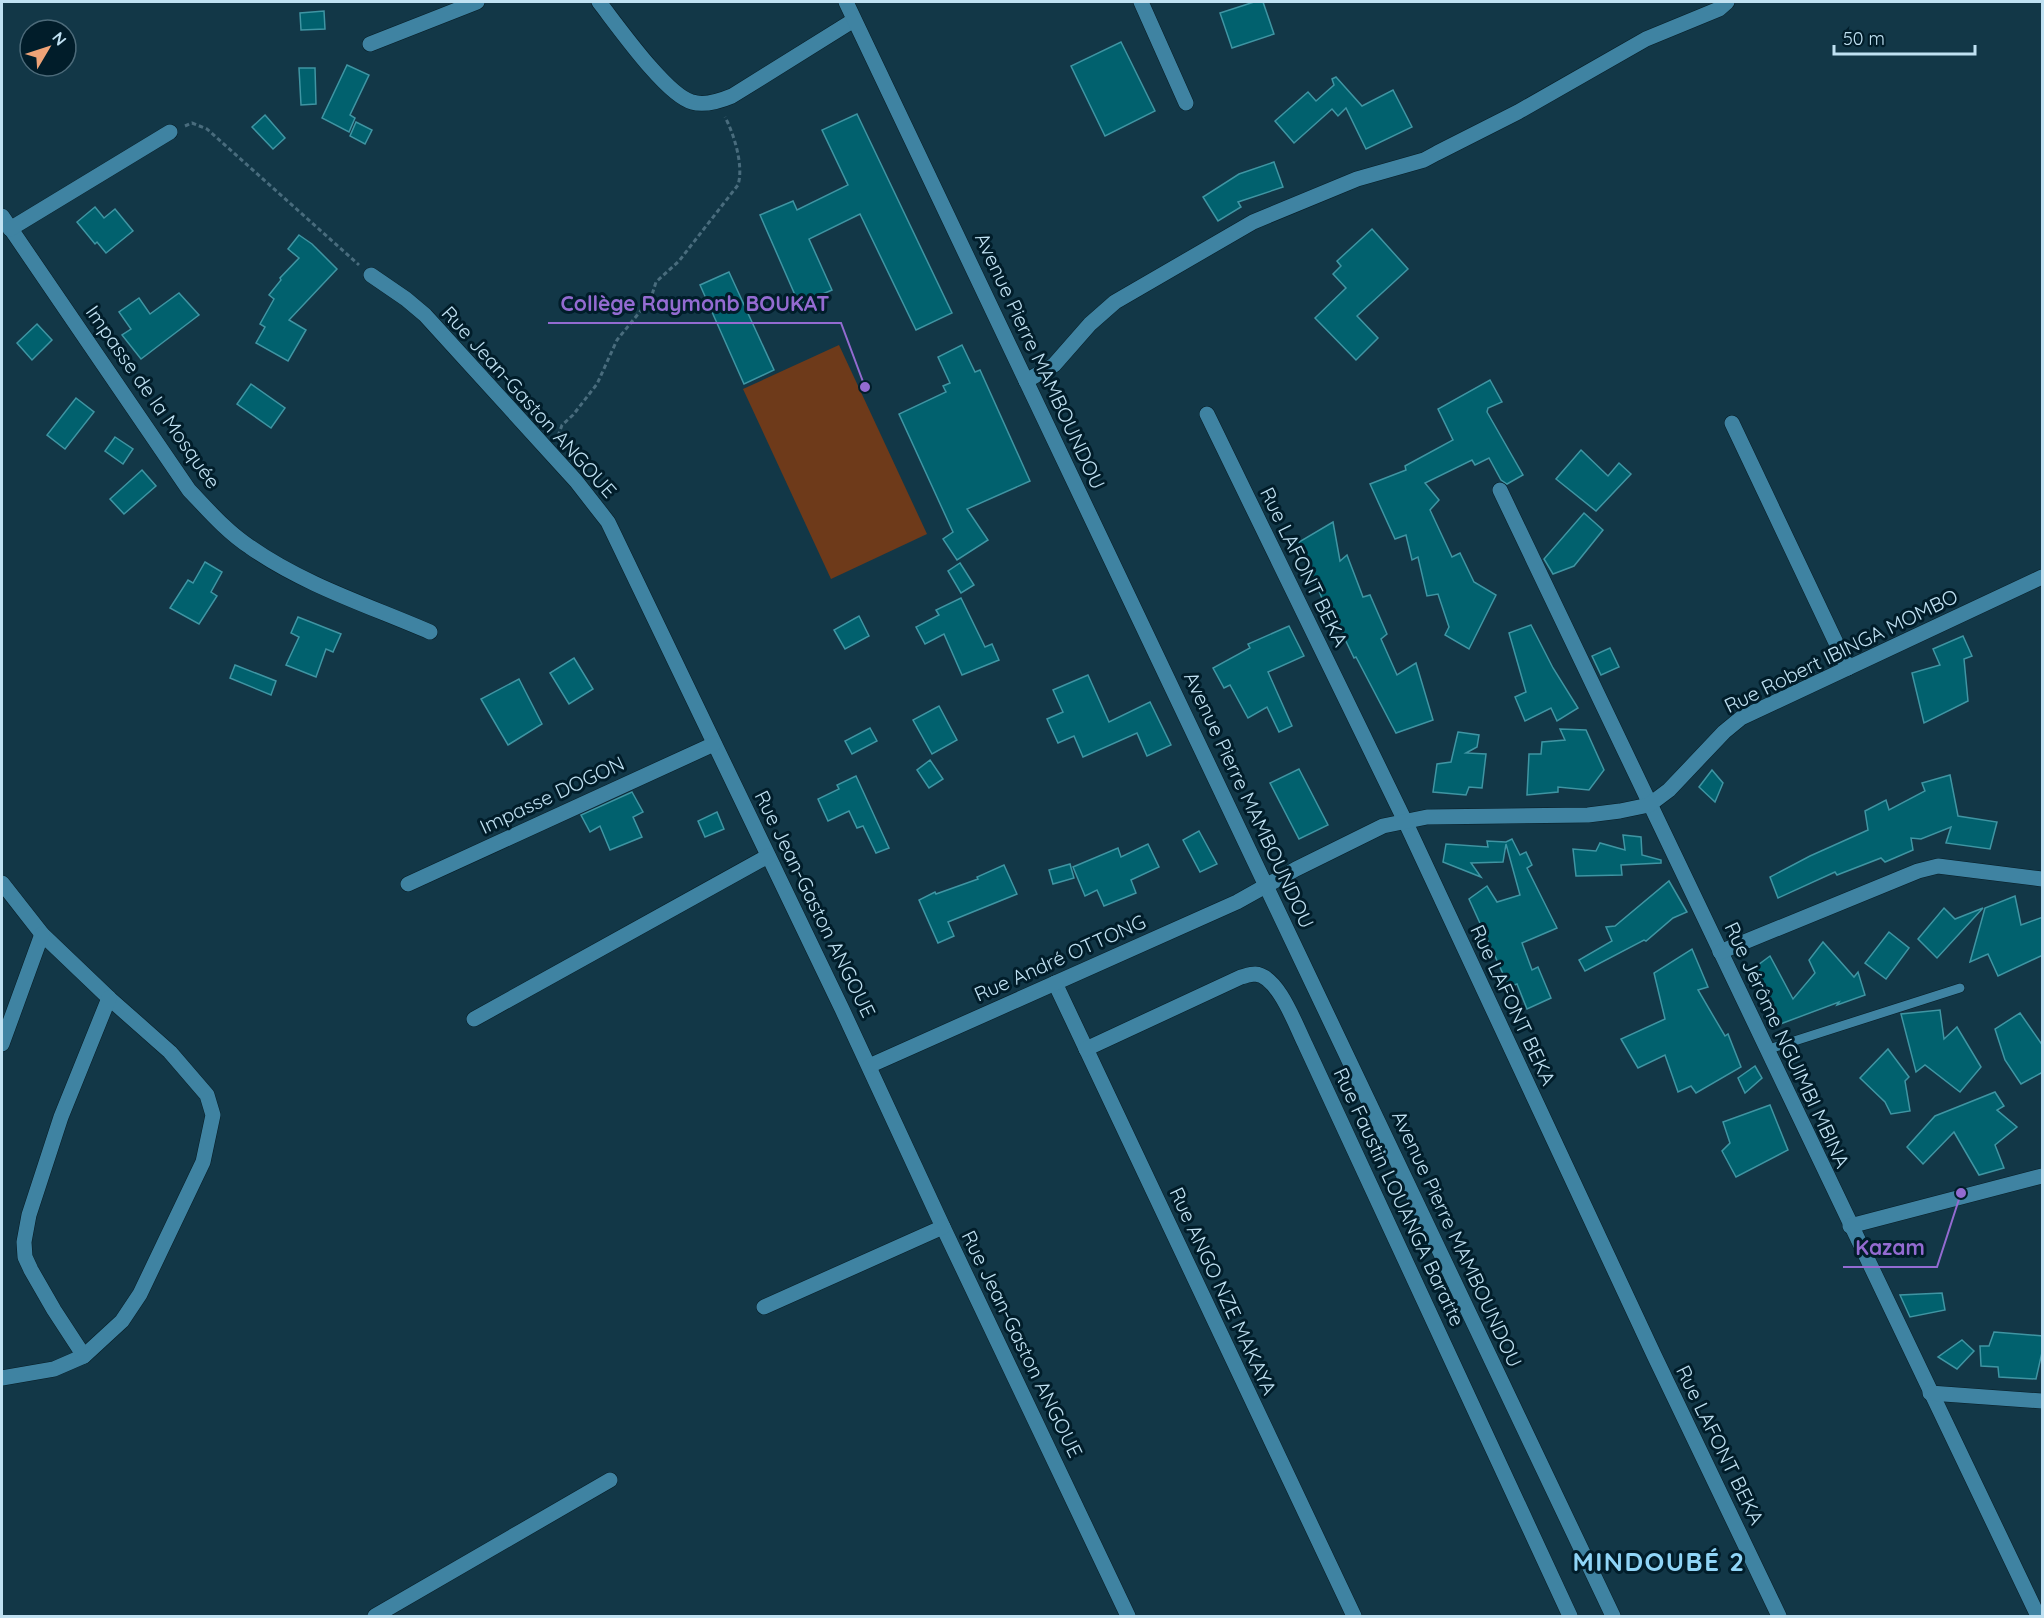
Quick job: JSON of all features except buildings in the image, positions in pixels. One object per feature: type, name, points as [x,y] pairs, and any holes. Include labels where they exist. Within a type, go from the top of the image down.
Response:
[{"type":"street","points":[[370,44],[477,2]]},
{"type":"street","points":[[599,2],[670,90],[692,103],[716,102],[732,96],[854,20]]},
{"type":"street","name":"Avenue Pierre MAMBOUNDOU","points":[[846,2],[1613,1617]]},
{"type":"street","points":[[1140,2],[1186,103]]},
{"type":"street","points":[[1026,381],[1054,365],[1090,324],[1115,302],[1253,222],[1357,179],[1424,160],[1518,112],[1646,39],[1719,9],[1727,2]]},
{"type":"street","points":[[6,222],[170,132]]},
{"type":"street","name":"Impasse de la Mosquée","points":[[6,222],[189,490],[218,519],[248,546],[290,572],[430,632]]},
{"type":"street","name":"Rue Jean-Gaston ANGOUE","points":[[371,275],[425,315],[576,481],[608,522],[869,1066],[1128,1617]]},
{"type":"street","name":"Rue LAFONT BEKA","points":[[1207,414],[1405,821],[1779,1617]]},
{"type":"street","points":[[1732,423],[1848,668]]},
{"type":"street","name":"Rue Jérôme NGUIMBI MBINA","points":[[1500,490],[2037,1617]]},
{"type":"street","name":"Rue Robert IBINGA MOMBO","points":[[1267,886],[1383,826],[1405,821],[1427,817],[1588,815],[1649,805],[1669,790],[1724,732],[1742,718],[2043,577]]},
{"type":"street","name":"Impasse DOGON","points":[[408,884],[714,744]]},
{"type":"street","points":[[474,1019],[768,856]]},
{"type":"street","points":[[1720,952],[1917,871],[1938,866],[2043,879]]},
{"type":"street","points":[[2,883],[42,934],[108,998],[170,1052],[207,1095],[213,1115],[203,1162],[140,1294],[122,1321],[84,1356],[54,1369],[2,1378]]},
{"type":"street","name":"Rue André OTTONG","points":[[869,1066],[1237,902],[1267,886]]},
{"type":"street","points":[[2,1044],[42,934]]},
{"type":"street","name":"Rue Faustin LOUANGA Baratte","points":[[1086,1049],[1241,977],[1256,974],[1270,980],[1283,998],[1305,1044],[1570,1617]]},
{"type":"street","name":"Rue ANGO NZE MAKAYA","points":[[1055,983],[1354,1617]]},
{"type":"street","points":[[84,1356],[31,1270],[25,1257],[24,1242],[28,1215],[44,1166],[108,998]]},
{"type":"street","points":[[1850,1226],[2043,1176]]},
{"type":"street","points":[[764,1307],[943,1227]]},
{"type":"street","points":[[1930,1393],[2043,1401]]},
{"type":"street","points":[[375,1617],[610,1480]]},
{"type":"lane","points":[[1766,1050],[1960,988]]},
{"type":"path","points":[[550,453],[562,425],[573,415],[597,384],[617,340],[651,298],[656,282],[679,261],[738,185],[740,178],[736,141],[716,102]]},
{"type":"path","points":[[170,132],[192,123],[207,129],[371,275]]},
{"type":"shaded area","points":[[839,345],[927,534],[831,579],[743,389]]},
{"type":"place","name":"Collège Raymonb BOUKAT","points":[[865,387]]},
{"type":"place","name":"Kazam","points":[[1961,1193]]},
{"type":"district","name":"MINDOUBÉ 2","points":[[1659,1562]]}]
